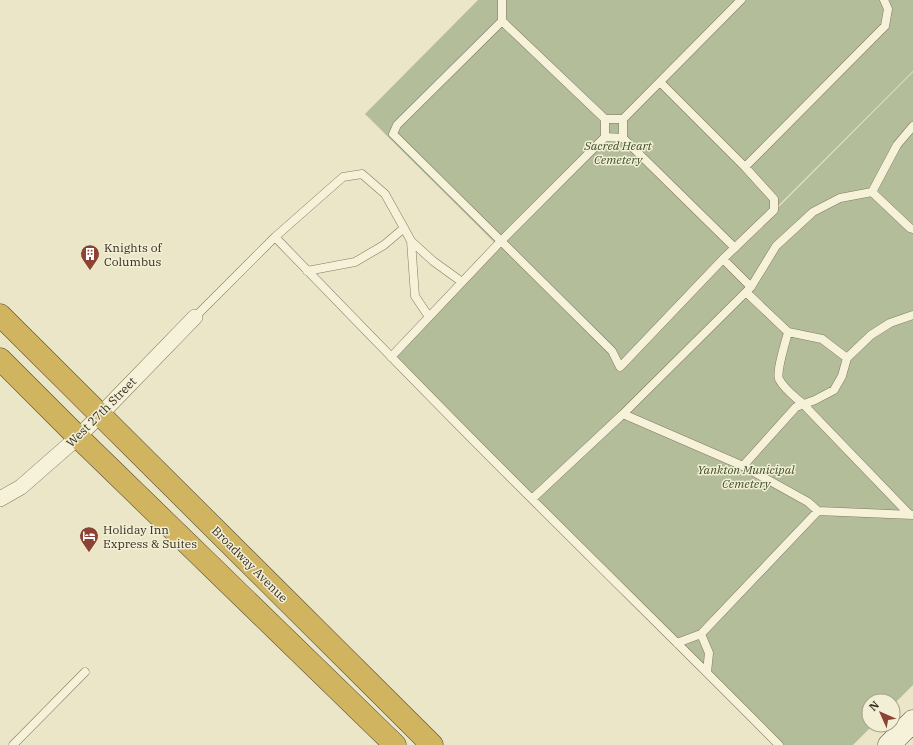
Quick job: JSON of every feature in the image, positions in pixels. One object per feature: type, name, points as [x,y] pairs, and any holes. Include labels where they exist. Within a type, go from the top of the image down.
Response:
[{"type":"highway","name":"Broadway Avenue","points":[[0,315],[432,745]]},
{"type":"highway","points":[[0,359],[78,437],[395,745]]},
{"type":"street","name":"West 27th Street","points":[[0,499],[21,487],[78,437],[195,317]]},
{"type":"street","points":[[889,745],[913,722]]},
{"type":"lane","points":[[502,0],[502,21],[397,125],[393,134],[612,351],[620,367],[724,259],[774,210],[774,199],[745,167],[660,82]]},
{"type":"lane","points":[[502,21],[605,119],[622,119],[741,0]]},
{"type":"lane","points":[[745,167],[885,26],[888,9],[884,0]]},
{"type":"lane","points":[[391,357],[501,241],[604,137],[605,119]]},
{"type":"lane","points":[[622,119],[622,138]]},
{"type":"lane","points":[[872,192],[897,145],[913,126]]},
{"type":"lane","points":[[604,137],[622,138],[735,248]]},
{"type":"lane","points":[[195,317],[275,237],[343,177],[362,174],[385,194],[411,241],[462,282]]},
{"type":"lane","points":[[872,192],[910,228],[913,229]]},
{"type":"lane","points":[[532,499],[623,414],[749,290],[776,246],[813,212],[840,198],[872,192]]},
{"type":"lane","points":[[307,271],[355,262],[384,245],[404,228]]},
{"type":"lane","points":[[275,237],[391,357],[779,745]]},
{"type":"lane","points":[[411,241],[415,296],[429,317]]},
{"type":"lane","points":[[724,259],[749,290],[788,332],[822,339],[847,358]]},
{"type":"lane","points":[[743,466],[796,407],[815,400],[834,390],[842,376],[847,358],[871,335],[890,323],[913,315]]},
{"type":"lane","points":[[788,332],[780,362],[778,377],[785,388],[803,404],[912,515]]},
{"type":"lane","points":[[623,414],[743,466],[808,502],[818,511],[912,515]]},
{"type":"lane","points":[[677,643],[701,634],[818,511]]},
{"type":"lane","points":[[701,634],[709,653],[707,672]]},
{"type":"lane","points":[[13,745],[84,672]]},
{"type":"green space","points":[[478,0],[913,0],[913,71],[701,285],[913,72],[913,685],[901,697],[901,693],[861,693],[861,733],[865,733],[853,745],[779,745],[391,357],[497,245],[365,114]]},
{"type":"place","name":"Knights of Columbus","points":[[90,271]]},
{"type":"place","name":"Holiday Inn Express & Suites","points":[[89,553]]},
{"type":"park label","name":"Sacred Heart Cemetery","points":[[618,152]]},
{"type":"park label","name":"Yankton Municipal Cemetery","points":[[746,476]]}]
